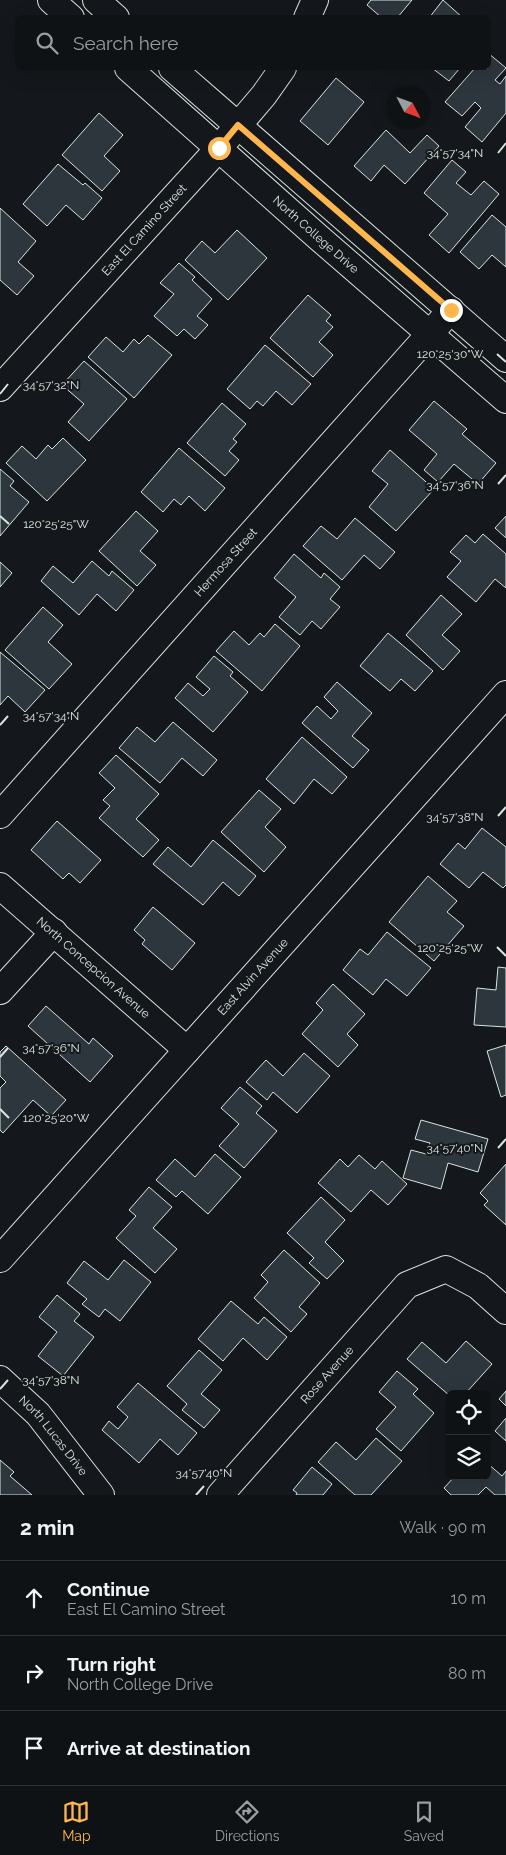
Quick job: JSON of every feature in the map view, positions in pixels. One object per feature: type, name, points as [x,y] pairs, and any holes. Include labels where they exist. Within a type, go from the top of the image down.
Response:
[{"type":"street","points":[[51,0],[68,15]]},
{"type":"street","points":[[96,0],[113,15]]},
{"type":"street","points":[[308,15],[315,0]]},
{"type":"street","name":"North College Drive","points":[[130,70],[318,237],[506,400]]},
{"type":"street","points":[[174,70],[506,359]]},
{"type":"street","name":"East El Camino Street","points":[[0,388],[219,148],[264,95],[281,70]]},
{"type":"street","name":"Hermosa Street","points":[[0,815],[451,310]]},
{"type":"street","name":"East Alvin Avenue","points":[[0,1259],[506,694]]},
{"type":"street","name":"North Concepcion Avenue","points":[[0,886],[187,1050]]},
{"type":"street","points":[[0,990],[54,932]]},
{"type":"street","name":"Rose Avenue","points":[[220,1495],[407,1285],[446,1269],[478,1286],[506,1311]]},
{"type":"street","name":"North Lucas Drive","points":[[0,1380],[38,1414],[101,1495]]},
{"type":"building","points":[[371,0],[412,0],[400,15],[379,15],[367,5]]},
{"type":"building","points":[[443,0],[460,15],[431,15]]},
{"type":"building","points":[[491,56],[506,68],[495,80],[500,84],[506,76],[506,113],[482,142],[465,127],[481,108],[475,102],[462,116],[445,102],[473,70],[491,70]]},
{"type":"building","points":[[435,70],[458,70],[449,81]]},
{"type":"building","points":[[336,78],[364,102],[328,145],[300,121]]},
{"type":"building","points":[[99,113],[123,135],[104,156],[120,171],[102,191],[62,155]]},
{"type":"building","points":[[386,130],[410,153],[427,135],[439,146],[405,184],[384,165],[371,181],[354,166]]},
{"type":"building","points":[[452,160],[466,172],[456,183],[471,195],[484,181],[499,194],[449,253],[429,235],[448,214],[424,193]]},
{"type":"building","points":[[58,164],[102,198],[83,220],[66,205],[47,226],[23,204]]},
{"type":"building","points":[[0,208],[36,241],[18,262],[34,276],[17,295],[0,280]]},
{"type":"building","points":[[492,215],[506,227],[506,267],[492,255],[479,269],[460,252]]},
{"type":"building","points":[[237,230],[267,258],[228,300],[185,260],[202,241],[215,253]]},
{"type":"building","points":[[179,263],[195,277],[192,280],[212,299],[197,316],[208,325],[195,339],[184,329],[177,336],[154,316],[174,294],[160,283]]},
{"type":"building","points":[[308,295],[331,315],[326,321],[333,327],[319,342],[333,355],[313,377],[270,338]]},
{"type":"building","points":[[148,335],[172,355],[134,398],[88,357],[106,337],[123,352],[134,339],[139,344]]},
{"type":"building","points":[[265,345],[311,384],[292,405],[276,391],[263,406],[257,401],[250,409],[227,389]]},
{"type":"building","points":[[84,361],[127,399],[89,441],[68,422],[84,404],[62,385]]},
{"type":"building","points":[[434,401],[467,429],[462,434],[496,463],[478,484],[454,464],[438,482],[424,470],[437,454],[409,430]]},
{"type":"building","points":[[222,403],[246,424],[233,439],[237,442],[229,451],[239,460],[225,476],[187,443]]},
{"type":"building","points":[[63,438],[86,460],[47,501],[6,463],[22,446],[36,459],[48,445],[52,449]]},
{"type":"building","points":[[179,448],[225,488],[205,511],[189,496],[181,505],[174,499],[163,512],[141,492]]},
{"type":"building","points":[[390,450],[434,489],[396,531],[369,507],[388,484],[372,471]]},
{"type":"building","points":[[0,469],[14,481],[10,486],[29,502],[0,536]]},
{"type":"building","points":[[136,511],[158,531],[140,551],[156,565],[137,586],[99,551]]},
{"type":"building","points":[[506,516],[506,538],[495,528]]},
{"type":"building","points":[[355,518],[395,552],[380,569],[364,555],[342,580],[303,546],[321,526],[337,539]]},
{"type":"building","points":[[483,534],[506,554],[506,588],[495,579],[476,602],[447,577],[461,561],[450,552],[466,535],[475,543]]},
{"type":"building","points":[[294,554],[321,578],[324,573],[340,587],[330,599],[340,607],[321,629],[312,621],[300,635],[279,617],[296,597],[274,578]]},
{"type":"building","points":[[92,561],[109,576],[112,571],[134,590],[116,611],[97,594],[79,615],[41,581],[53,566],[73,583]]},
{"type":"building","points":[[0,562],[12,573],[0,587]]},
{"type":"building","points":[[441,595],[462,614],[442,635],[460,651],[443,670],[406,635]]},
{"type":"building","points":[[43,607],[63,625],[48,642],[72,664],[49,689],[5,650]]},
{"type":"building","points":[[275,624],[300,646],[262,691],[216,651],[234,631],[249,645],[260,633],[264,637]]},
{"type":"building","points":[[388,633],[433,671],[415,691],[401,679],[390,691],[360,666]]},
{"type":"building","points":[[0,652],[45,690],[25,712],[8,696],[0,705]]},
{"type":"building","points":[[214,656],[233,672],[230,676],[248,692],[213,732],[175,698],[188,683],[203,696],[210,689],[196,677]]},
{"type":"building","points":[[337,682],[372,713],[352,736],[369,750],[353,768],[302,723],[317,706],[331,719],[338,711],[324,697]]},
{"type":"building","points":[[173,722],[217,760],[203,776],[182,758],[160,783],[119,748],[137,727],[155,742]]},
{"type":"building","points":[[302,737],[347,777],[332,794],[314,779],[294,804],[266,779]]},
{"type":"building","points":[[116,755],[159,794],[136,819],[159,840],[143,857],[99,818],[110,806],[103,800],[115,788],[99,773]]},
{"type":"building","points":[[259,790],[281,809],[265,827],[286,847],[264,872],[221,832]]},
{"type":"building","points":[[57,821],[101,860],[80,883],[69,873],[63,879],[31,850]]},
{"type":"building","points":[[482,828],[506,847],[506,885],[503,888],[483,872],[469,888],[440,864],[458,843],[465,849]]},
{"type":"building","points":[[213,840],[256,876],[239,896],[223,882],[203,905],[153,864],[168,847],[191,867]]},
{"type":"building","points":[[428,876],[457,901],[447,912],[464,926],[434,961],[389,922]]},
{"type":"building","points":[[153,907],[195,943],[172,970],[142,944],[145,940],[134,930]]},
{"type":"building","points":[[387,932],[431,968],[407,996],[386,979],[373,995],[343,970],[360,949],[368,955]]},
{"type":"building","points":[[498,967],[506,968],[506,1027],[474,1025],[477,988],[496,990]]},
{"type":"building","points":[[333,984],[365,1014],[347,1034],[358,1045],[338,1067],[302,1034],[323,1010],[316,1003]]},
{"type":"building","points":[[46,1006],[89,1044],[93,1038],[113,1056],[90,1082],[28,1026]]},
{"type":"building","points":[[506,1045],[506,1095],[501,1097],[487,1051]]},
{"type":"building","points":[[6,1046],[66,1100],[51,1116],[33,1100],[3,1133],[0,1130],[0,1088],[6,1082],[0,1076],[0,1052]]},
{"type":"building","points":[[304,1053],[330,1076],[297,1113],[273,1092],[267,1100],[246,1082],[266,1060],[283,1076]]},
{"type":"building","points":[[240,1087],[262,1106],[256,1113],[277,1131],[244,1168],[219,1146],[239,1124],[221,1108]]},
{"type":"building","points":[[421,1120],[488,1139],[478,1172],[448,1163],[441,1189],[403,1178],[411,1150],[426,1154],[430,1143],[415,1139]]},
{"type":"building","points":[[215,1154],[241,1177],[208,1214],[182,1191],[176,1197],[156,1180],[175,1159],[195,1177]]},
{"type":"building","points":[[359,1155],[375,1169],[382,1161],[407,1184],[388,1205],[371,1190],[351,1212],[318,1183],[340,1159],[348,1167]]},
{"type":"building","points":[[506,1164],[506,1225],[484,1205],[488,1201],[480,1193]]},
{"type":"building","points":[[149,1187],[172,1207],[153,1228],[177,1249],[155,1273],[116,1238],[136,1216],[129,1210]]},
{"type":"building","points":[[321,1197],[345,1220],[325,1242],[344,1261],[327,1279],[309,1263],[314,1258],[287,1233]]},
{"type":"building","points":[[284,1250],[320,1283],[299,1307],[307,1314],[291,1332],[254,1298],[268,1282],[261,1275]]},
{"type":"building","points":[[124,1260],[151,1282],[120,1321],[105,1309],[99,1317],[82,1304],[87,1299],[67,1283],[84,1261],[108,1280]]},
{"type":"building","points":[[57,1295],[80,1314],[74,1321],[94,1337],[63,1376],[38,1356],[57,1332],[39,1317]]},
{"type":"building","points":[[231,1301],[258,1324],[264,1317],[287,1337],[267,1360],[243,1338],[223,1361],[198,1339]]},
{"type":"building","points":[[466,1341],[492,1364],[469,1390],[446,1390],[446,1393],[407,1359],[422,1342],[446,1363]]},
{"type":"building","points":[[199,1350],[222,1370],[201,1394],[220,1410],[204,1428],[182,1410],[187,1404],[167,1386]]},
{"type":"building","points":[[397,1371],[418,1389],[413,1394],[434,1413],[401,1451],[376,1429],[396,1407],[379,1392]]},
{"type":"building","points":[[138,1383],[197,1433],[178,1455],[160,1439],[139,1463],[102,1430],[109,1421],[118,1429],[128,1417],[117,1407]]},
{"type":"building","points":[[506,1391],[506,1406],[499,1399]]},
{"type":"building","points":[[506,1418],[506,1441],[495,1431]]},
{"type":"building","points":[[376,1438],[402,1461],[371,1495],[355,1495],[318,1462],[336,1442],[356,1460]]},
{"type":"building","points":[[0,1460],[14,1472],[10,1476],[32,1495],[0,1495]]},
{"type":"building","points":[[491,1466],[502,1476],[506,1471],[506,1495],[495,1495],[486,1487],[478,1495],[451,1495],[444,1488],[451,1480],[491,1480]]},
{"type":"building","points":[[312,1467],[332,1484],[323,1495],[296,1495],[297,1493],[293,1490]]},
{"type":"route","points":[[219,148],[238,125],[451,310]]}]
